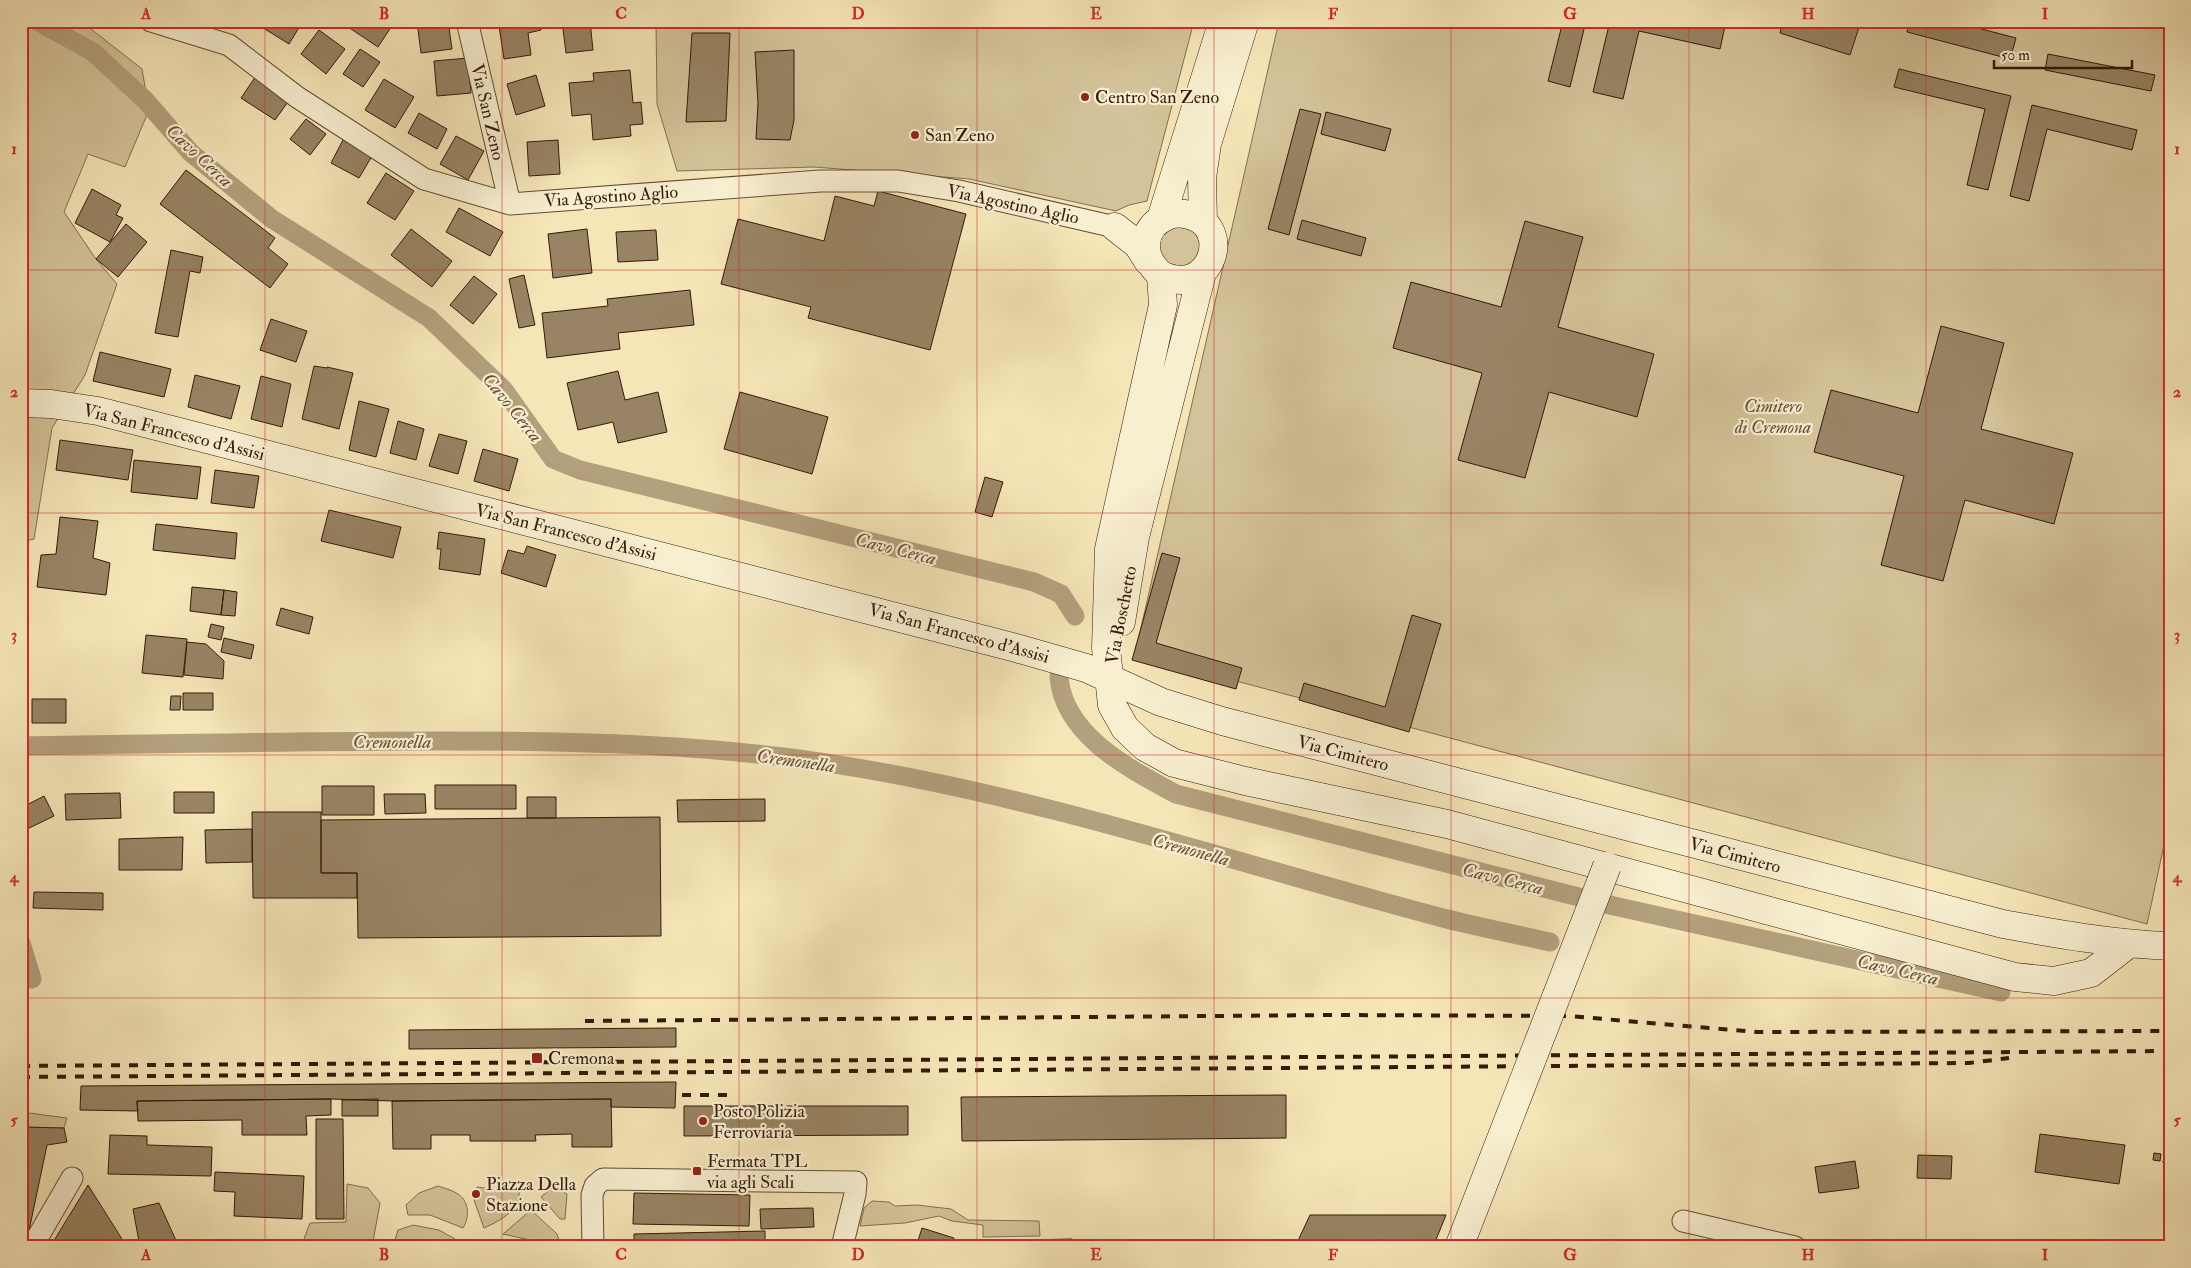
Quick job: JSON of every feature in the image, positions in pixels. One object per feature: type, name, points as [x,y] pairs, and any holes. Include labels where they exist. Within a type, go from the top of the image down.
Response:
[{"type":"street","name":"Via Agostino Aglio","points":[[151,21],[229,45],[297,97],[424,179],[510,204],[820,180],[898,181],[959,191],[1115,227],[1139,229],[1157,222]]},
{"type":"street","name":"Via San Zeno","points":[[467,21],[510,204]]},
{"type":"street","name":"Via Boschetto","points":[[1108,677],[1106,648],[1109,549],[1163,305],[1155,268],[1146,242],[1157,222],[1223,21]]},
{"type":"street","name":"Via Boschetto","points":[[1108,677],[1120,628],[1135,537],[1202,272],[1209,264],[1213,253],[1210,231],[1203,222],[1202,178],[1207,144],[1245,21]]},
{"type":"street","points":[[1157,222],[1171,214],[1182,213],[1193,216],[1203,222]]},
{"type":"street","name":"Via Agostino Aglio","points":[[1115,227],[1138,245],[1155,268]]},
{"type":"street","points":[[1155,268],[1171,280],[1182,281],[1202,272]]},
{"type":"street","name":"Via San Francesco d'Assisi","points":[[21,403],[51,404],[98,411],[847,603],[1086,668],[1108,677]]},
{"type":"street","points":[[1108,677],[1112,705],[1125,728],[1145,747],[1174,763],[1245,781],[1447,824],[2015,977],[2054,981],[2091,973],[2127,945]]},
{"type":"street","name":"Via Cimitero","points":[[1108,677],[1161,702],[1222,722],[2002,924],[2127,945],[2170,946]]},
{"type":"street","points":[[1459,1247],[1607,866]]},
{"type":"street","points":[[32,1247],[72,1178]]},
{"type":"street","points":[[592,1247],[592,1195],[595,1186],[602,1179],[856,1182],[855,1194],[842,1247]]},
{"type":"street","points":[[1683,1221],[1795,1247]]},
{"type":"green space","points":[[21,21],[82,22],[142,69],[149,110],[125,167],[88,154],[64,212],[96,259],[117,284],[85,375],[52,428],[34,539],[21,542]]},
{"type":"green space","name":"San Zeno","points":[[656,21],[1194,21],[1147,201],[1129,205],[1116,211],[969,179],[814,167],[677,171],[657,104]]},
{"type":"green space","name":"Cimitero di Cremona","points":[[1279,21],[2170,21],[2170,817],[2147,924],[1135,654]]},
{"type":"green space","points":[[1174,224],[1196,230],[1203,251],[1189,269],[1161,261],[1158,239]]},
{"type":"green space","points":[[21,1112],[67,1118],[64,1128],[21,1127]]},
{"type":"green space","points":[[347,1184],[368,1188],[380,1203],[372,1247],[301,1247],[310,1223],[346,1222]]},
{"type":"green space","points":[[438,1186],[462,1197],[467,1210],[467,1219],[463,1228],[430,1215],[408,1215],[406,1205],[419,1193]]},
{"type":"green space","points":[[554,1186],[567,1194],[565,1219],[560,1219],[541,1197]]},
{"type":"green space","points":[[477,1187],[499,1190],[519,1187],[519,1195],[514,1208],[509,1213],[484,1228],[474,1200]]},
{"type":"green space","points":[[872,1201],[889,1202],[895,1206],[917,1205],[951,1209],[968,1220],[1039,1221],[1040,1236],[983,1237],[983,1225],[952,1221],[939,1216],[905,1223],[860,1226],[864,1208]]},
{"type":"green space","points":[[531,1210],[557,1234],[561,1247],[503,1234]]},
{"type":"green space","points":[[413,1225],[439,1230],[455,1239],[436,1247],[393,1247],[398,1230]]},
{"type":"building","points":[[252,21],[303,21],[289,44]]},
{"type":"building","points":[[339,21],[395,21],[378,47]]},
{"type":"building","points":[[448,21],[452,49],[421,53],[417,22]]},
{"type":"building","points":[[525,21],[540,21],[541,30],[528,33],[531,55],[504,59],[499,26]]},
{"type":"building","points":[[562,21],[590,21],[593,50],[566,53]]},
{"type":"building","points":[[736,21],[779,21],[737,26]]},
{"type":"building","points":[[1298,21],[1319,21],[1317,27]]},
{"type":"building","points":[[1563,21],[1586,21],[1570,87],[1548,81]]},
{"type":"building","points":[[1610,21],[1704,21],[1725,26],[1720,49],[1639,31],[1623,99],[1593,92]]},
{"type":"building","points":[[1783,21],[1818,21],[1837,27],[1839,21],[1861,21],[1850,55],[1780,33]]},
{"type":"building","points":[[1910,21],[1951,21],[2016,38],[2010,59],[1907,32]]},
{"type":"building","points":[[319,30],[345,49],[326,74],[301,54]]},
{"type":"building","points":[[692,33],[730,33],[726,121],[686,122]]},
{"type":"building","points":[[360,49],[380,62],[363,87],[343,74]]},
{"type":"building","points":[[794,50],[794,120],[790,140],[756,139],[758,103],[755,52]]},
{"type":"building","points":[[2048,54],[2155,75],[2151,91],[2045,70]]},
{"type":"building","points":[[468,58],[471,93],[437,96],[434,61]]},
{"type":"building","points":[[1899,69],[2011,96],[1988,190],[1967,185],[1985,109],[1894,87]]},
{"type":"building","points":[[630,70],[633,103],[641,102],[643,124],[630,125],[631,136],[593,140],[591,114],[572,116],[569,83],[594,81],[593,73]]},
{"type":"building","points":[[536,75],[545,106],[516,115],[507,84]]},
{"type":"building","points":[[256,76],[290,99],[275,120],[241,98]]},
{"type":"building","points":[[384,79],[414,97],[395,128],[365,110]]},
{"type":"building","points":[[2032,105],[2137,130],[2132,150],[2047,129],[2029,201],[2010,196]]},
{"type":"building","points":[[1300,109],[1321,114],[1289,235],[1268,229]]},
{"type":"building","points":[[1326,112],[1391,129],[1385,151],[1321,134]]},
{"type":"building","points":[[419,113],[447,129],[437,149],[408,133]]},
{"type":"building","points":[[306,119],[326,134],[310,155],[290,139]]},
{"type":"building","points":[[456,136],[484,151],[468,180],[440,164]]},
{"type":"building","points":[[343,140],[372,156],[359,178],[331,163]]},
{"type":"building","points":[[558,140],[560,174],[529,176],[527,142]]},
{"type":"building","points":[[186,170],[275,238],[268,248],[288,264],[270,288],[160,204]]},
{"type":"building","points":[[386,173],[414,191],[395,220],[367,203]]},
{"type":"building","points":[[92,189],[121,205],[116,215],[123,218],[110,242],[75,223]]},
{"type":"building","points":[[878,191],[966,214],[930,350],[808,318],[811,307],[721,284],[738,219],[824,241],[835,196],[874,206]]},
{"type":"building","points":[[459,208],[503,232],[490,256],[446,232]]},
{"type":"building","points":[[1302,220],[1366,238],[1361,256],[1297,239]]},
{"type":"building","points":[[1525,221],[1583,237],[1558,327],[1654,354],[1637,417],[1549,392],[1525,478],[1458,460],[1482,373],[1393,348],[1411,282],[1501,307]]},
{"type":"building","points":[[126,224],[147,242],[118,277],[96,259]]},
{"type":"building","points":[[411,229],[452,261],[432,287],[391,255]]},
{"type":"building","points":[[587,229],[592,273],[553,278],[548,234]]},
{"type":"building","points":[[656,230],[658,260],[618,262],[616,232]]},
{"type":"building","points":[[171,250],[203,257],[200,273],[190,271],[178,337],[155,333]]},
{"type":"building","points":[[524,275],[535,325],[519,328],[509,279]]},
{"type":"building","points":[[474,276],[497,294],[473,324],[450,305]]},
{"type":"building","points":[[690,290],[694,325],[618,333],[620,349],[547,358],[542,313],[608,306],[607,299]]},
{"type":"building","points":[[271,319],[307,331],[296,362],[260,350]]},
{"type":"building","points":[[1941,326],[2004,343],[1981,429],[2073,453],[2054,524],[1965,500],[1943,581],[1881,565],[1904,476],[1814,452],[1831,390],[1918,413]]},
{"type":"building","points":[[100,352],[171,369],[164,397],[93,381]]},
{"type":"building","points":[[314,366],[353,373],[339,429],[302,419]]},
{"type":"building","points":[[618,371],[625,400],[658,392],[667,432],[618,443],[613,422],[578,430],[567,383]]},
{"type":"building","points":[[195,375],[240,386],[231,419],[188,407]]},
{"type":"building","points":[[261,376],[291,384],[282,427],[251,419]]},
{"type":"building","points":[[740,392],[828,417],[812,474],[724,449]]},
{"type":"building","points":[[359,401],[389,409],[376,457],[349,450]]},
{"type":"building","points":[[398,421],[424,429],[416,460],[390,453]]},
{"type":"building","points":[[439,434],[467,441],[458,474],[429,466]]},
{"type":"building","points":[[60,440],[133,450],[128,480],[56,470]]},
{"type":"building","points":[[483,449],[518,459],[509,491],[474,481]]},
{"type":"building","points":[[134,460],[201,467],[197,499],[131,492]]},
{"type":"building","points":[[215,470],[259,476],[254,508],[211,503]]},
{"type":"building","points":[[985,477],[1003,482],[992,517],[975,512]]},
{"type":"building","points":[[329,510],[401,527],[393,558],[321,541]]},
{"type":"building","points":[[60,517],[98,521],[93,558],[110,563],[106,595],[37,587],[41,555],[56,554]]},
{"type":"building","points":[[156,524],[237,533],[235,559],[153,550]]},
{"type":"building","points":[[439,532],[485,539],[480,575],[439,569],[441,549],[437,549]]},
{"type":"building","points":[[527,546],[556,555],[546,587],[501,573],[508,550],[524,554]]},
{"type":"building","points":[[1162,553],[1180,558],[1156,643],[1242,668],[1236,689],[1132,660]]},
{"type":"building","points":[[192,587],[224,590],[221,615],[190,611]]},
{"type":"building","points":[[224,590],[237,592],[235,616],[221,615]]},
{"type":"building","points":[[281,608],[313,617],[309,634],[276,625]]},
{"type":"building","points":[[1412,615],[1441,624],[1409,732],[1299,700],[1304,683],[1385,707]]},
{"type":"building","points":[[211,624],[224,627],[221,640],[208,637]]},
{"type":"building","points":[[146,635],[187,639],[183,677],[142,673]]},
{"type":"building","points":[[224,638],[254,645],[251,659],[221,652]]},
{"type":"building","points":[[187,642],[206,644],[224,661],[223,679],[184,675]]},
{"type":"building","points":[[183,693],[213,693],[213,710],[183,710]]},
{"type":"building","points":[[171,696],[181,696],[180,710],[170,710]]},
{"type":"building","points":[[32,699],[66,699],[66,723],[32,723]]},
{"type":"building","points":[[435,785],[516,785],[516,809],[435,809]]},
{"type":"building","points":[[322,786],[374,786],[374,815],[322,815]]},
{"type":"building","points":[[174,792],[214,792],[214,813],[174,813]]},
{"type":"building","points":[[120,793],[121,818],[66,820],[65,794]]},
{"type":"building","points":[[384,794],[425,794],[426,813],[385,814]]},
{"type":"building","points":[[44,796],[54,816],[23,831],[21,827],[21,808]]},
{"type":"building","points":[[527,797],[556,797],[556,818],[527,818]]},
{"type":"building","points":[[765,799],[765,821],[678,822],[677,800]]},
{"type":"building","points":[[252,812],[321,812],[321,873],[357,873],[357,898],[253,898]]},
{"type":"building","points":[[660,817],[661,936],[358,938],[357,873],[321,873],[321,820]]},
{"type":"building","points":[[252,829],[252,862],[206,863],[205,830]]},
{"type":"building","points":[[183,837],[182,870],[119,870],[119,839]]},
{"type":"building","points":[[34,892],[103,893],[103,910],[33,908]]},
{"type":"building","points":[[676,1028],[676,1047],[409,1049],[409,1030]]},
{"type":"building","points":[[676,1082],[675,1108],[611,1107],[611,1099],[392,1101],[331,1099],[137,1101],[138,1111],[80,1110],[81,1086]]},
{"type":"building","points":[[1286,1095],[1286,1138],[962,1141],[961,1097]]},
{"type":"building","points":[[331,1099],[331,1115],[306,1116],[307,1135],[242,1135],[242,1120],[138,1121],[137,1101]]},
{"type":"building","points":[[378,1099],[378,1116],[342,1116],[342,1100]]},
{"type":"building","points":[[611,1099],[612,1147],[572,1147],[572,1134],[535,1135],[536,1141],[470,1141],[470,1135],[431,1135],[431,1149],[393,1149],[392,1101]]},
{"type":"building","points":[[684,1106],[908,1106],[908,1135],[684,1136]]},
{"type":"building","points":[[316,1119],[343,1119],[344,1219],[316,1219]]},
{"type":"building","points":[[21,1127],[64,1128],[67,1142],[47,1145],[26,1245],[21,1246]]},
{"type":"building","points":[[2040,1134],[2125,1145],[2119,1184],[2035,1172]]},
{"type":"building","points":[[110,1135],[147,1136],[147,1145],[212,1147],[211,1176],[108,1174]]},
{"type":"building","points":[[2154,1153],[2161,1154],[2160,1161],[2153,1160]]},
{"type":"building","points":[[2164,1154],[2170,1155],[2170,1163],[2163,1163]]},
{"type":"building","points":[[1918,1155],[1952,1156],[1951,1179],[1917,1178]]},
{"type":"building","points":[[1855,1161],[1859,1188],[1819,1193],[1815,1167]]},
{"type":"building","points":[[215,1172],[304,1176],[302,1219],[234,1216],[235,1192],[214,1191]]},
{"type":"building","points":[[88,1185],[127,1247],[97,1247],[95,1241],[92,1247],[50,1247]]},
{"type":"building","points":[[634,1193],[750,1195],[749,1226],[633,1224]]},
{"type":"building","points":[[159,1203],[179,1247],[140,1247],[133,1209]]},
{"type":"building","points":[[813,1208],[814,1227],[761,1229],[760,1209]]},
{"type":"building","points":[[1310,1215],[1446,1215],[1433,1247],[1295,1247]]},
{"type":"building","points":[[922,1228],[954,1238],[952,1247],[916,1247]]},
{"type":"building","points":[[765,1231],[765,1247],[634,1247],[634,1234]]},
{"type":"building","points":[[1072,1239],[1069,1247],[980,1247],[980,1241]]},
{"type":"waterway","name":"Cavo Cerca","points":[[37,21],[93,52],[145,100],[191,153],[272,219],[429,318],[504,390],[553,459],[580,470],[1034,582],[1061,594],[1075,616]]},
{"type":"waterway","name":"Cavo Cerca","points":[[1059,677],[1064,698],[1073,717],[1086,733],[1120,762],[1176,794],[1614,906],[2001,992]]},
{"type":"waterway","name":"Cremonella","points":[[21,746],[337,741],[543,742],[695,748],[796,759],[846,766],[997,796],[1146,835],[1443,918],[1550,942]]},
{"type":"waterway","points":[[21,943],[32,979]]},
{"type":"railway","points":[[585,1021],[1337,1015],[1568,1016],[1757,1032],[2170,1031]]},
{"type":"railway","points":[[21,1066],[2170,1051]]},
{"type":"railway","points":[[21,1077],[1969,1063],[2009,1058]]},
{"type":"railway","points":[[682,1095],[733,1095]]},
{"type":"place","name":"Centro San Zeno","points":[[1085,97]]},
{"type":"place","name":"San Zeno","points":[[915,135]]},
{"type":"place","name":"Cremona","points":[[537,1058]]},
{"type":"place","name":"Posto Polizia Ferroviaria","points":[[703,1121]]},
{"type":"place","name":"Fermata TPL via agli Scali","points":[[697,1171]]},
{"type":"place","name":"Piazza Della Stazione","points":[[476,1194]]}]
